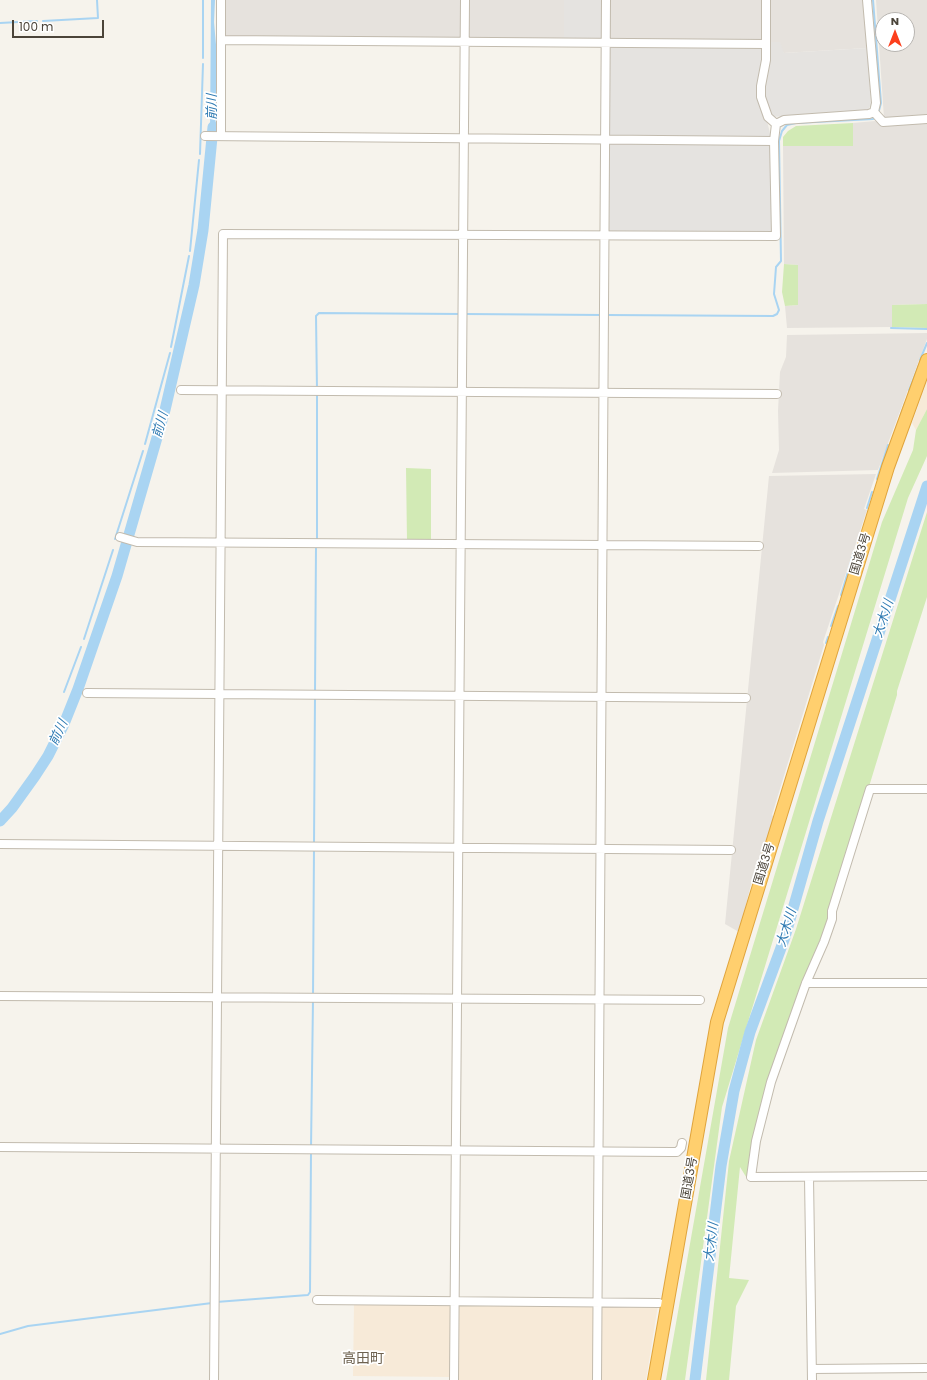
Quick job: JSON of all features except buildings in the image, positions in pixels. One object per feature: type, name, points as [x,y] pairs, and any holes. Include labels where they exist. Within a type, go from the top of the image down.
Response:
[{"type":"highway","name":"国道3号","points":[[654,1380],[717,1022],[888,467],[927,360]]},
{"type":"street","points":[[220,0],[220,136]]},
{"type":"street","points":[[454,1380],[465,0]]},
{"type":"street","points":[[597,1380],[606,0]]},
{"type":"street","points":[[766,0],[766,44],[762,97],[768,117],[776,124]]},
{"type":"street","points":[[867,0],[876,115]]},
{"type":"street","points":[[221,40],[766,44]]},
{"type":"street","points":[[776,124],[784,120],[869,114],[876,115],[883,122],[927,119]]},
{"type":"street","points":[[214,1380],[223,234],[776,236],[774,141],[776,124]]},
{"type":"street","points":[[205,136],[774,141]]},
{"type":"street","points":[[181,390],[777,394]]},
{"type":"street","points":[[120,537],[137,542],[759,546]]},
{"type":"street","points":[[87,693],[746,698]]},
{"type":"street","points":[[927,789],[870,790],[832,911],[830,925],[806,983],[771,1082],[756,1141],[751,1177],[809,1178],[927,1176]]},
{"type":"street","points":[[0,844],[731,850]]},
{"type":"street","points":[[806,983],[927,983]]},
{"type":"street","points":[[0,996],[700,1000]]},
{"type":"street","points":[[0,1147],[677,1152],[681,1148],[682,1143]]},
{"type":"street","points":[[809,1178],[812,1380]]},
{"type":"street","points":[[317,1300],[659,1303]]},
{"type":"street","points":[[812,1369],[927,1368]]},
{"type":"shaded area","points":[[225,0],[462,0],[462,40],[226,38]]},
{"type":"shaded area","points":[[467,0],[564,0],[564,41],[471,41],[467,37]]},
{"type":"shaded area","points":[[564,0],[604,0],[602,40],[564,41]]},
{"type":"shaded area","points":[[610,0],[764,0],[764,40],[610,40]]},
{"type":"shaded area","points":[[770,0],[864,0],[867,48],[784,53],[769,42]]},
{"type":"shaded area","points":[[876,0],[927,0],[927,116],[884,118],[880,52],[915,52],[915,12],[877,12]]},
{"type":"shaded area","points":[[769,42],[780,42],[784,53],[867,48],[871,105],[867,111],[772,117],[765,98],[763,86]]},
{"type":"shaded area","points":[[609,45],[764,47],[762,64],[766,117],[771,137],[609,137]]},
{"type":"shaded area","points":[[875,121],[880,124],[927,123],[927,304],[892,305],[892,327],[787,328],[785,306],[798,305],[798,265],[784,264],[783,146],[852,146],[853,123]]},
{"type":"shaded area","points":[[609,142],[772,143],[773,234],[608,233]]},
{"type":"shaded area","points":[[927,333],[927,339],[878,470],[772,473],[779,450],[778,411],[780,372],[786,357],[787,335]]},
{"type":"shaded area","points":[[927,381],[927,409],[916,430],[912,423]]},
{"type":"shaded area","points":[[876,474],[864,509],[867,510],[823,642],[824,645],[772,815],[775,818],[762,860],[757,861],[739,932],[725,924],[769,476]]},
{"type":"shaded area","points":[[354,1303],[452,1304],[451,1377],[353,1376]]},
{"type":"shaded area","points":[[457,1304],[594,1305],[594,1380],[457,1380]]},
{"type":"shaded area","points":[[600,1305],[658,1305],[646,1380],[600,1380]]},
{"type":"green space","points":[[853,123],[853,146],[783,146],[783,137],[788,131],[796,126]]},
{"type":"green space","points":[[784,264],[798,265],[798,305],[785,306],[782,292]]},
{"type":"green space","points":[[927,304],[927,328],[892,327],[892,305]]},
{"type":"green space","points":[[927,409],[927,456],[908,498],[722,1107],[685,1380],[666,1380],[728,1028],[882,522],[913,450],[916,430]]},
{"type":"green space","points":[[406,468],[431,469],[431,541],[407,541]]},
{"type":"green space","points":[[927,512],[927,597],[827,924],[768,1084],[748,1180],[740,1167],[729,1278],[749,1280],[736,1306],[729,1380],[706,1380],[729,1161],[756,1040],[796,929]]},
{"type":"water","points":[[211,0],[215,0],[214,22],[217,56],[215,134],[210,134]]},
{"type":"waterway","points":[[43,21],[98,18],[97,0]]},
{"type":"waterway","points":[[203,0],[203,58]]},
{"type":"waterway","points":[[873,0],[881,103],[878,114]]},
{"type":"waterway","points":[[0,23],[37,21]]},
{"type":"waterway","points":[[200,154],[203,64]]},
{"type":"waterway","points":[[607,315],[773,316],[777,314],[779,310],[774,294],[776,267],[781,261],[779,141],[782,131],[787,125],[796,123],[873,119],[875,117]]},
{"type":"waterway","name":"前川","points":[[0,821],[12,808],[35,776],[48,756],[64,724],[78,689],[117,576],[165,410],[194,285],[203,230],[213,127]]},
{"type":"waterway","points":[[190,251],[199,160]]},
{"type":"waterway","points":[[171,347],[189,256]]},
{"type":"waterway","points":[[317,390],[316,316],[319,313],[461,314]]},
{"type":"waterway","points":[[465,314],[603,315]]},
{"type":"waterway","points":[[891,328],[927,329]]},
{"type":"waterway","points":[[920,360],[927,343]]},
{"type":"waterway","points":[[145,444],[170,353]]},
{"type":"waterway","points":[[909,390],[919,365]]},
{"type":"waterway","points":[[317,394],[317,542]]},
{"type":"waterway","points":[[900,417],[905,403]]},
{"type":"waterway","points":[[877,479],[888,445]]},
{"type":"waterway","points":[[115,539],[143,451]]},
{"type":"waterway","name":"大木川","points":[[695,1380],[721,1166],[734,1091],[750,1032],[785,937],[818,821],[927,486]]},
{"type":"waterway","points":[[867,508],[872,492]]},
{"type":"waterway","points":[[315,692],[316,546]]},
{"type":"waterway","points":[[84,639],[113,550]]},
{"type":"waterway","points":[[841,595],[854,552]]},
{"type":"waterway","points":[[831,626],[838,606]]},
{"type":"waterway","points":[[826,643],[828,637]]},
{"type":"waterway","points":[[64,692],[81,647]]},
{"type":"waterway","points":[[314,844],[315,696]]},
{"type":"waterway","points":[[313,996],[314,848]]},
{"type":"waterway","points":[[311,1148],[313,1000]]},
{"type":"waterway","points":[[216,1302],[308,1295],[310,1292],[311,1152]]},
{"type":"waterway","points":[[0,1334],[28,1326],[212,1303]]},
{"type":"district","name":"高田町","points":[[363,1359]]}]
